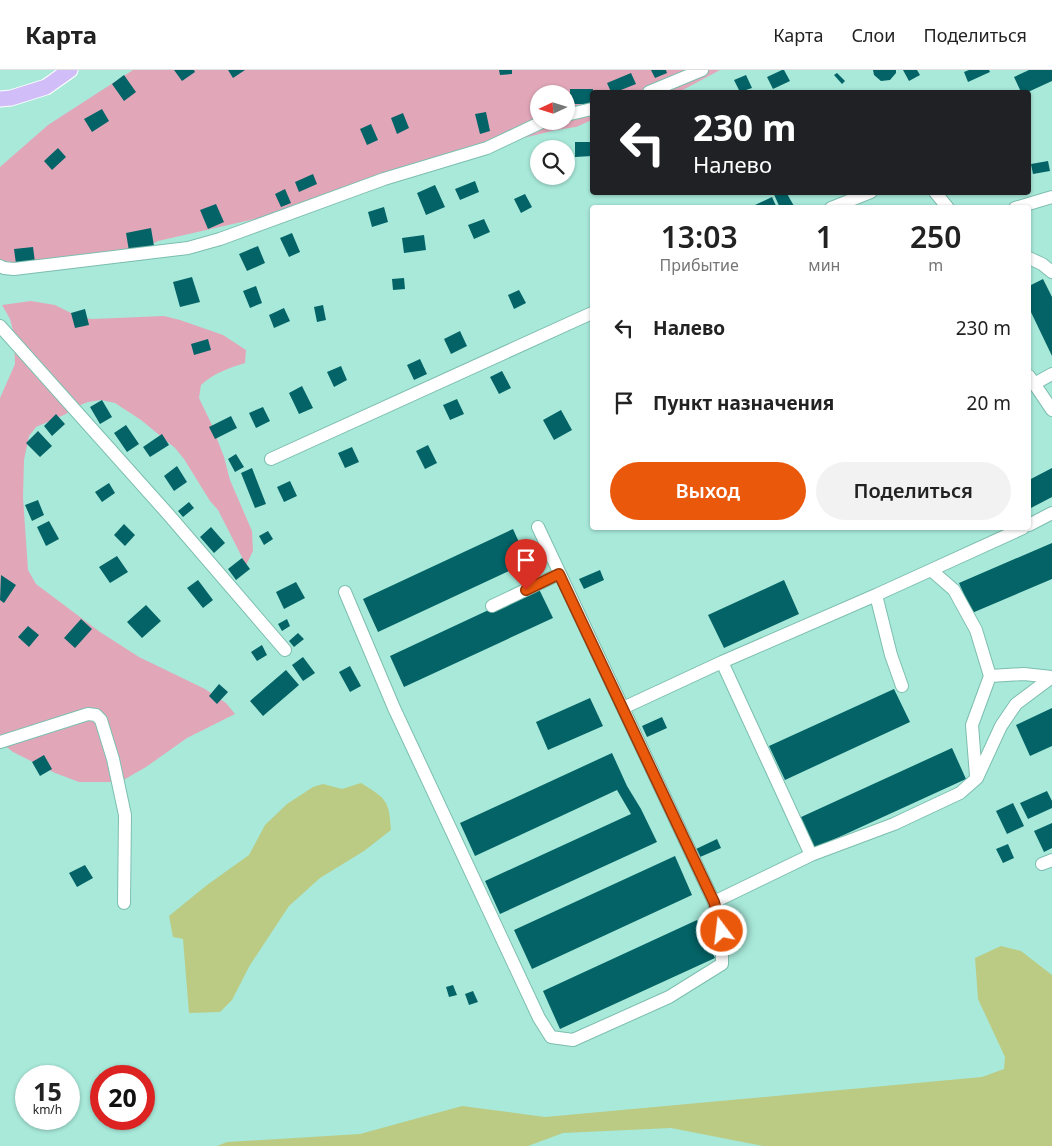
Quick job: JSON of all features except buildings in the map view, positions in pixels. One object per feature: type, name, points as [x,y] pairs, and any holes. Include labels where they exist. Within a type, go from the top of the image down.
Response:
[{"type":"main road","points":[[0,99],[10,98],[46,87],[70,70]]},
{"type":"street","points":[[654,90],[702,70]]},
{"type":"street","points":[[575,113],[590,109]]},
{"type":"street","points":[[0,266],[14,269],[188,248],[220,239],[384,179],[487,148],[530,128]]},
{"type":"street","points":[[838,205],[864,195]]},
{"type":"street","points":[[937,195],[946,205]]},
{"type":"street","points":[[1025,205],[1052,197]]},
{"type":"street","points":[[1031,259],[1042,264],[1052,272]]},
{"type":"street","points":[[271,459],[590,315]]},
{"type":"street","points":[[0,326],[168,514],[285,650]]},
{"type":"street","points":[[1052,374],[1031,380],[1052,410]]},
{"type":"street","points":[[1031,524],[1052,513]]},
{"type":"street","points":[[345,592],[394,708],[539,1018],[551,1037],[573,1040],[669,997],[722,964],[722,931],[714,902],[538,527]]},
{"type":"street","points":[[623,708],[1019,530]]},
{"type":"street","points":[[931,570],[954,590],[976,630],[990,676],[972,725],[976,778]]},
{"type":"street","points":[[492,606],[559,574]]},
{"type":"street","points":[[876,595],[890,655],[902,686]]},
{"type":"street","points":[[722,662],[811,855]]},
{"type":"street","points":[[990,676],[1024,674],[1052,677]]},
{"type":"street","points":[[714,902],[811,855],[894,824],[960,793],[976,778],[1001,726],[1016,704],[1052,677]]},
{"type":"street","points":[[0,742],[88,714],[96,715],[101,720],[113,759],[124,815],[124,903]]},
{"type":"shaded area","points":[[133,70],[720,70],[683,90],[590,90],[590,121],[575,127],[575,85],[530,85],[530,130],[556,130],[511,141],[273,215],[158,241],[134,253],[0,269],[0,167],[48,125]]},
{"type":"shaded area","points":[[31,301],[55,305],[79,317],[92,319],[164,316],[223,335],[246,350],[245,363],[211,377],[201,385],[199,398],[211,423],[224,457],[230,480],[252,531],[253,551],[246,565],[218,510],[210,501],[184,459],[175,448],[141,420],[115,403],[101,400],[88,402],[36,427],[29,436],[24,460],[23,497],[28,570],[36,584],[100,632],[139,657],[205,689],[226,703],[235,714],[187,738],[146,767],[120,782],[79,782],[55,773],[13,752],[0,742],[0,398],[15,364],[14,334],[10,319],[2,305]]},
{"type":"shaded area","points":[[361,783],[385,801],[389,812],[391,830],[364,851],[320,878],[289,906],[250,965],[232,1000],[220,1012],[189,1013],[183,939],[173,937],[169,916],[207,885],[249,855],[265,825],[287,804],[313,787],[323,784],[342,789]]},
{"type":"shaded area","points":[[1001,946],[1021,951],[1052,975],[1052,1146],[763,1146],[671,1128],[563,1133],[528,1146],[217,1146],[227,1142],[360,1134],[462,1106],[545,1117],[982,1077],[1004,1069],[1005,1057],[978,999],[975,958]]},
{"type":"route","points":[[526,590],[559,574],[714,902],[722,931]]}]
